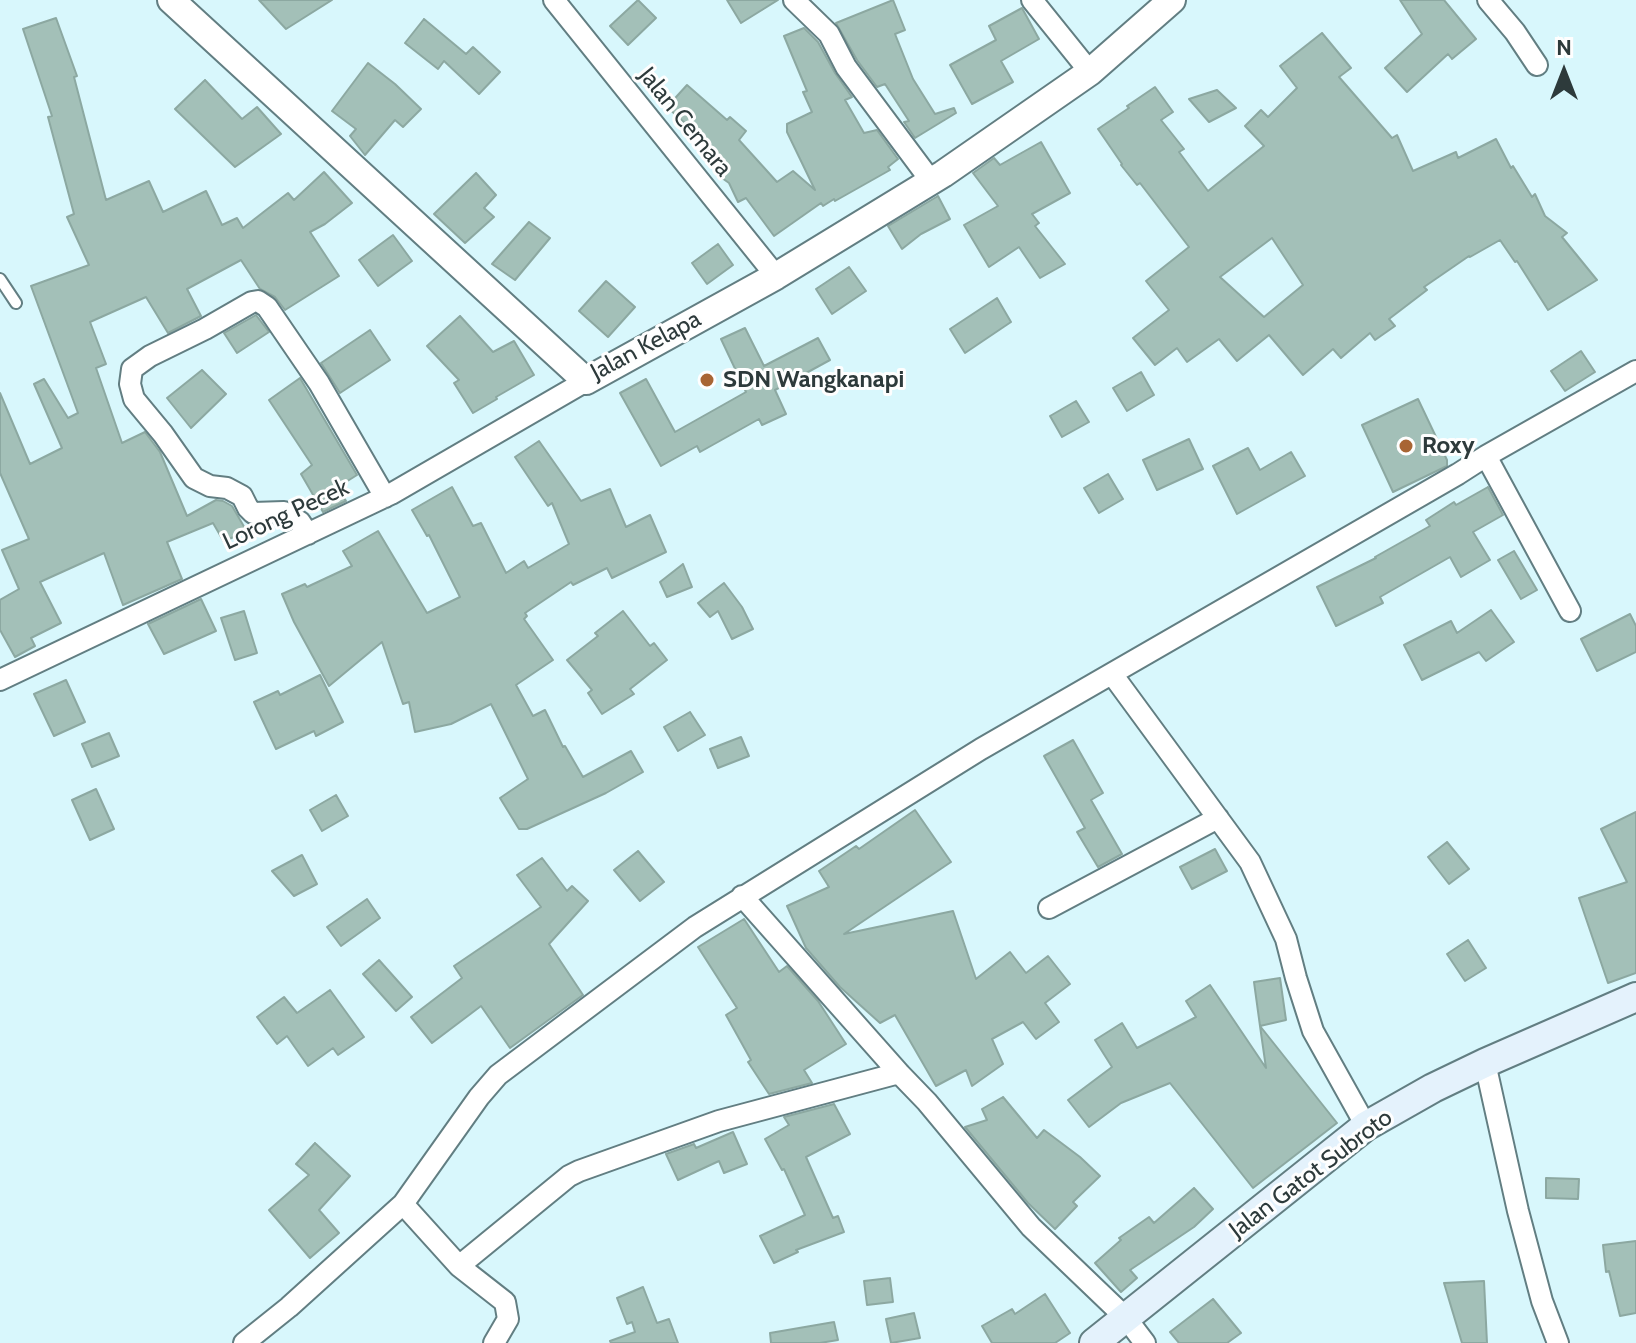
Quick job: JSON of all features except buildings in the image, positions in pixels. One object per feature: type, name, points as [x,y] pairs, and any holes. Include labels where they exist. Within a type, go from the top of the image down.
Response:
[{"type":"main road","name":"Jalan Gatot Subroto","points":[[1094,1343],[1366,1126],[1485,1063],[1636,997]]},
{"type":"street","name":"Jalan Kelapa","points":[[171,0],[586,381],[776,276],[931,181],[1090,72],[1172,0]]},
{"type":"street","name":"Jalan Cemara","points":[[554,0],[776,276]]},
{"type":"street","points":[[794,0],[829,34],[846,67],[931,181]]},
{"type":"street","points":[[1032,0],[1090,72]]},
{"type":"street","points":[[1488,0],[1537,65]]},
{"type":"street","points":[[308,534],[300,522],[284,512],[253,513],[242,496],[194,478],[134,399],[130,384],[132,369],[150,356],[258,301],[267,307],[319,383],[385,497]]},
{"type":"street","points":[[244,1343],[289,1307],[403,1204],[498,1075],[695,927],[981,749],[1636,371]]},
{"type":"street","name":"Lorong Pecek","points":[[0,680],[385,497],[586,381]]},
{"type":"street","points":[[1486,456],[1570,611]]},
{"type":"street","points":[[1112,674],[1250,862],[1286,939],[1313,1031],[1366,1126]]},
{"type":"street","points":[[1049,908],[1218,818]]},
{"type":"street","points":[[742,896],[927,1102],[1031,1227],[1126,1318],[1145,1343]]},
{"type":"street","points":[[1485,1063],[1518,1211],[1542,1301],[1558,1343]]},
{"type":"street","points":[[459,1266],[579,1171],[719,1121],[899,1073]]},
{"type":"street","points":[[403,1204],[459,1266],[505,1302],[508,1319],[494,1343]]},
{"type":"lane","points":[[0,279],[16,303]]},
{"type":"place","name":"SDN Wangkanapi","points":[[707,380]]},
{"type":"place","name":"Roxy","points":[[1406,446]]}]
